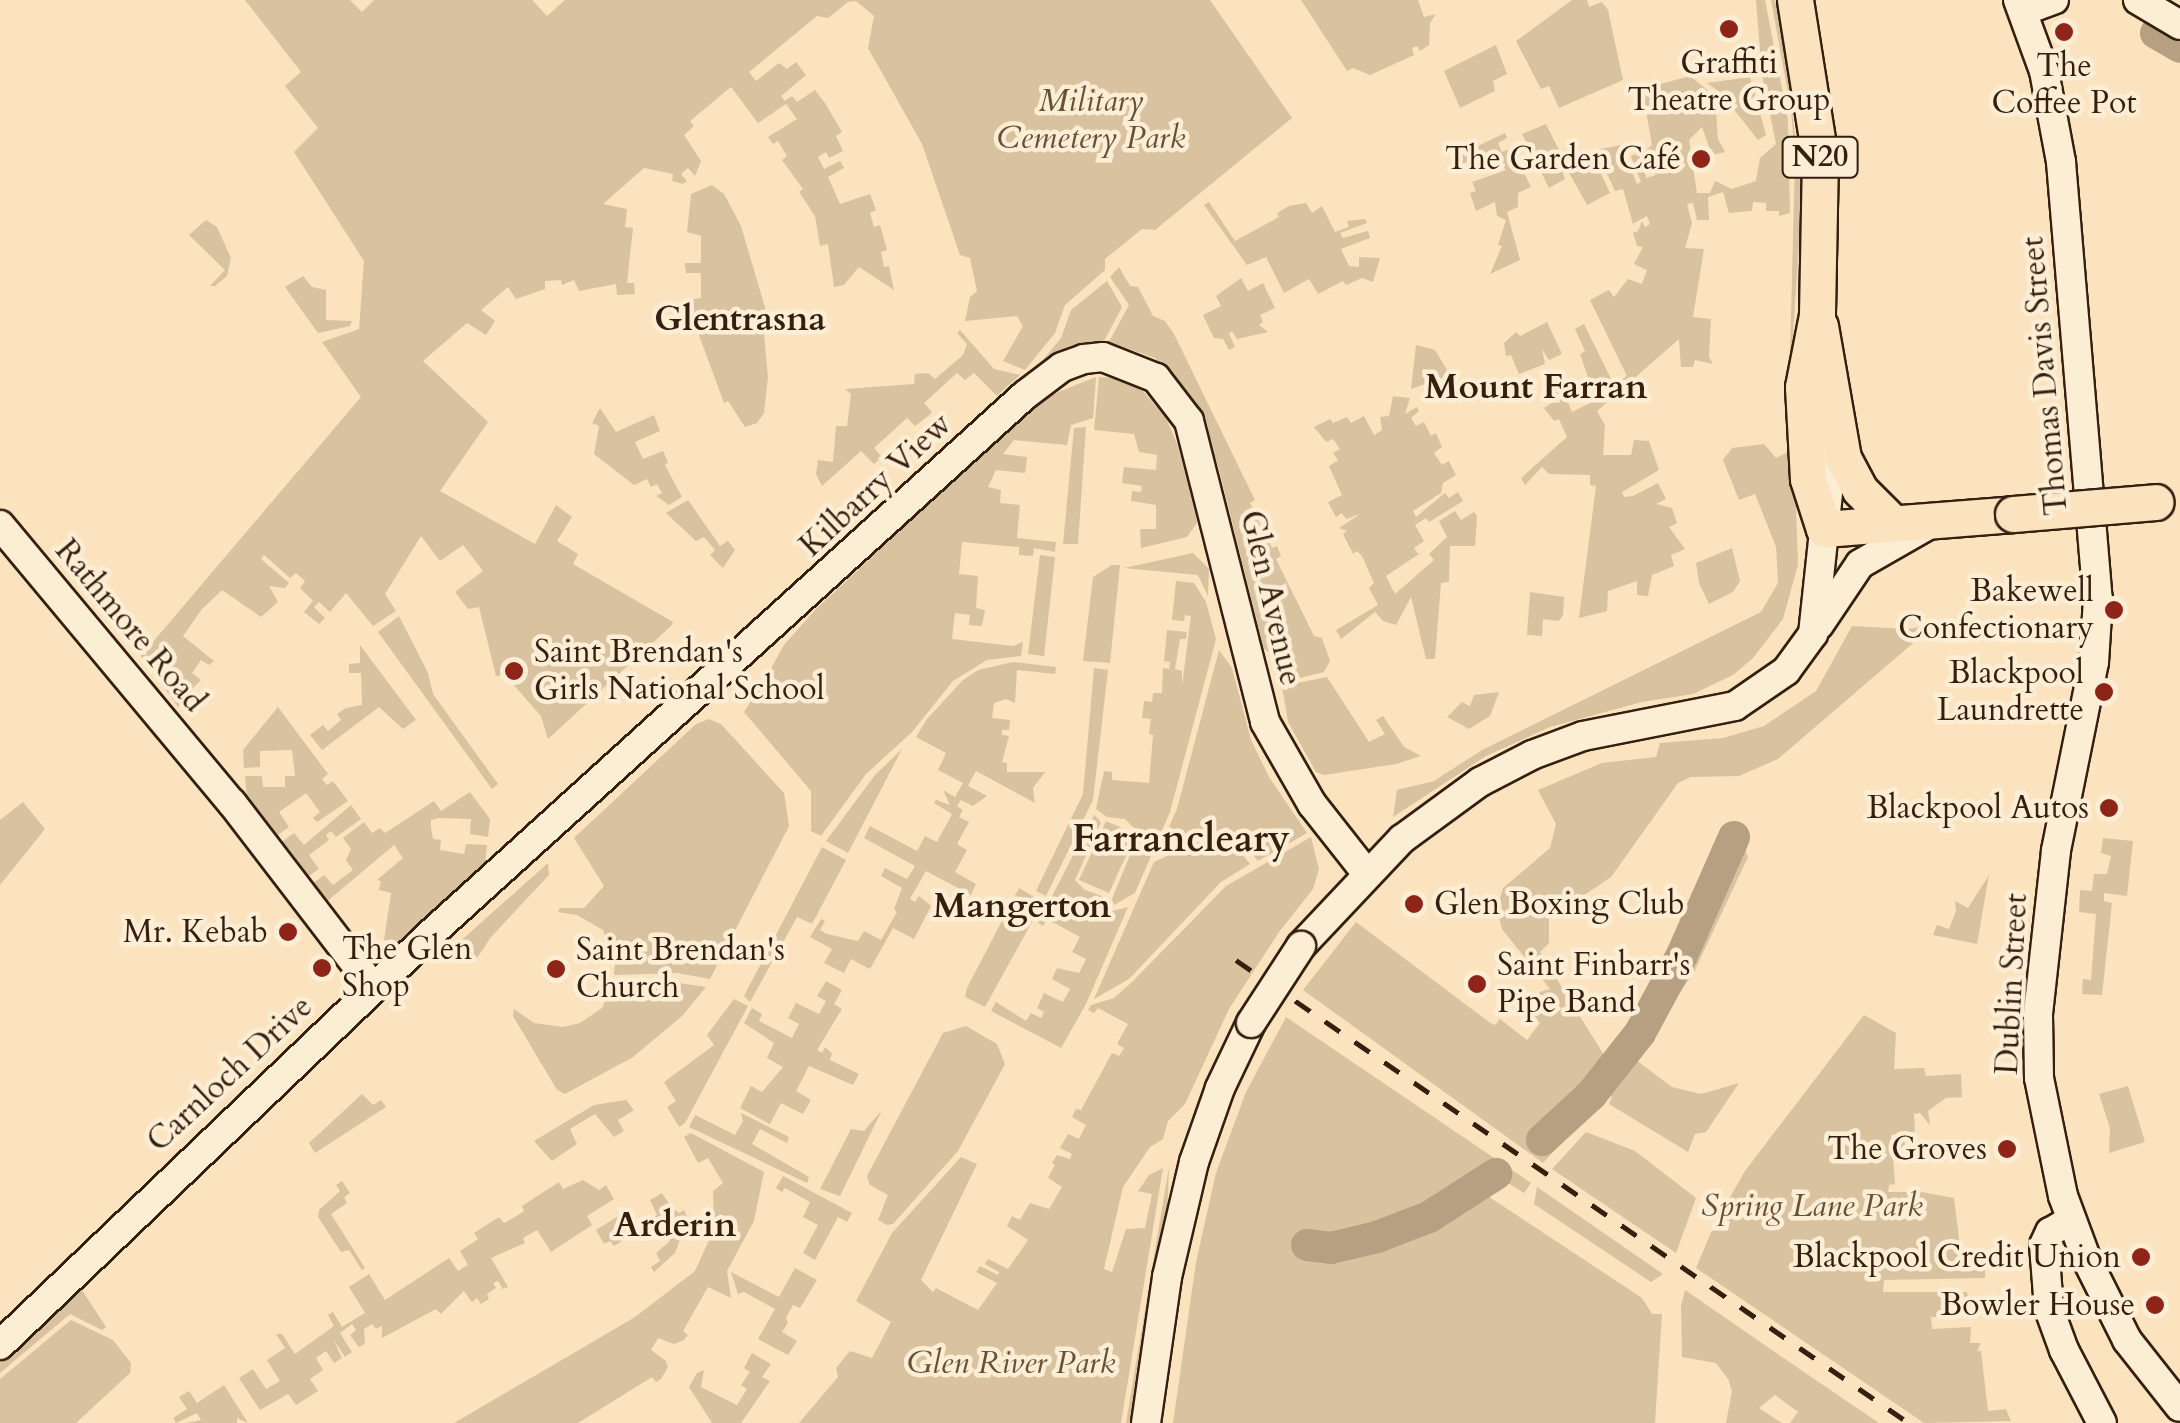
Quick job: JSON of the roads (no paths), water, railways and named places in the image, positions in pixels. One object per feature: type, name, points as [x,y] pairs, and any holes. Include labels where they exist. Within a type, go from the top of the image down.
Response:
[{"type":"highway","name":"N20","points":[[1795,0],[1820,158],[1817,316],[1836,431],[1850,474],[1892,522]]},
{"type":"highway","name":"N20","points":[[1817,316],[1807,358],[1804,410],[1808,479],[1824,529]]},
{"type":"highway","points":[[1824,529],[2168,502]]},
{"type":"street","points":[[2020,6],[2054,0]]},
{"type":"street","points":[[2138,0],[2180,25]]},
{"type":"street","name":"Thomas Davis Street","points":[[2020,6],[2044,71],[2061,162],[2096,543],[2096,642],[2075,750]]},
{"type":"street","name":"Kilbarry View","points":[[436,929],[1025,395],[1062,367],[1103,357]]},
{"type":"street","name":"Glen Avenue","points":[[1103,357],[1156,378],[1189,421],[1266,722],[1301,788],[1367,874]]},
{"type":"street","points":[[1813,634],[1836,431]]},
{"type":"street","points":[[1146,1423],[1167,1276],[1194,1162],[1220,1088],[1251,1023],[1301,946],[1367,874],[1427,820],[1508,766],[1582,736],[1735,706],[1786,671],[1866,558],[1934,523]]},
{"type":"street","name":"Rathmore Road","points":[[0,525],[206,772],[373,987]]},
{"type":"street","name":"Dublin Street","points":[[2075,750],[2053,878],[2038,1052],[2042,1102],[2070,1220],[2118,1325],[2180,1407]]},
{"type":"street","name":"Carnloch Drive","points":[[0,1344],[436,929]]},
{"type":"street","points":[[2070,1220],[2058,1225],[2044,1245],[2049,1309],[2064,1350],[2102,1423]]},
{"type":"waterway","points":[[2156,33],[2180,47]]},
{"type":"waterway","points":[[1542,1140],[1591,1095],[1640,1033],[1682,955],[1734,837]]},
{"type":"waterway","points":[[1307,1245],[1331,1248],[1377,1237],[1429,1217],[1496,1174]]},
{"type":"railway","points":[[1236,960],[1909,1423]]},
{"type":"place","name":"Graffiti Theatre Group","points":[[1729,29]]},
{"type":"place","name":"The Coffee Pot","points":[[2064,32]]},
{"type":"place","name":"The Garden Café","points":[[1701,159]]},
{"type":"place","name":"Bakewell Confectionary","points":[[2114,610]]},
{"type":"place","name":"Saint Brendan's Girls National School","points":[[514,671]]},
{"type":"place","name":"Blackpool Laundrette","points":[[2104,692]]},
{"type":"place","name":"Blackpool Autos","points":[[2109,808]]},
{"type":"place","name":"Glen Boxing Club","points":[[1414,904]]},
{"type":"place","name":"Mr. Kebab","points":[[288,932]]},
{"type":"place","name":"The Glen Shop","points":[[322,968]]},
{"type":"place","name":"Saint Brendan's Church","points":[[556,969]]},
{"type":"place","name":"Saint Finbarr's Pipe Band","points":[[1477,984]]},
{"type":"place","name":"The Groves","points":[[2007,1149]]},
{"type":"place","name":"Blackpool Credit Union","points":[[2141,1257]]},
{"type":"place","name":"Bowler House","points":[[2155,1305]]},
{"type":"district","name":"Glentrasna","points":[[740,319]]},
{"type":"district","name":"Mount Farran","points":[[1536,387]]},
{"type":"district","name":"Farrancleary","points":[[1181,840]]},
{"type":"district","name":"Mangerton","points":[[1022,906]]},
{"type":"district","name":"Arderin","points":[[675,1225]]},
{"type":"park label","name":"Military Cemetery Park","points":[[1091,120]]},
{"type":"park label","name":"Spring Lane Park","points":[[1812,1206]]},
{"type":"park label","name":"Glen River Park","points":[[1011,1363]]}]
